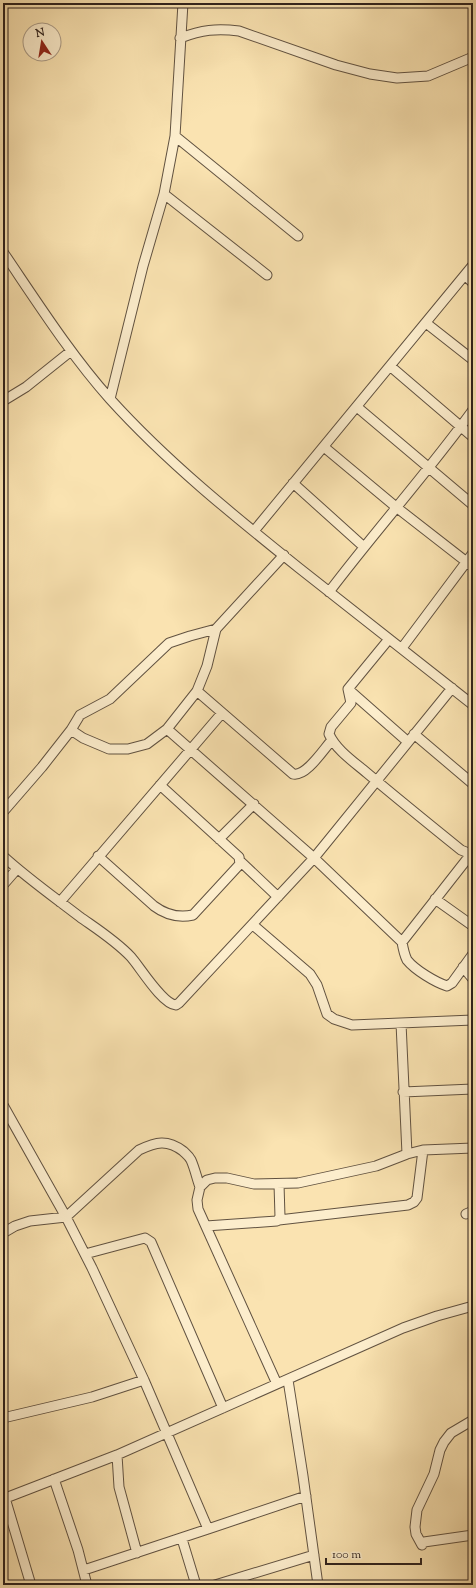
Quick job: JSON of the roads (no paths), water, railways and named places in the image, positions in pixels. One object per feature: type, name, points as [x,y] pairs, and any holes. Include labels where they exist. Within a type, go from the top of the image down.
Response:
[{"type":"street","points":[[110,399],[143,266],[164,194],[175,136],[183,3]]},
{"type":"street","points":[[180,38],[206,30],[226,29],[238,31],[336,65],[370,74],[397,78],[428,76],[473,57]]},
{"type":"street","points":[[175,136],[298,236]]},
{"type":"street","points":[[164,194],[267,274]]},
{"type":"street","points":[[3,252],[72,351],[110,399],[182,472],[284,556],[473,705]]},
{"type":"street","points":[[254,531],[473,265]]},
{"type":"street","points":[[465,275],[473,283]]},
{"type":"street","points":[[426,323],[473,360]]},
{"type":"street","points":[[3,401],[26,387],[72,351]]},
{"type":"street","points":[[390,366],[473,437]]},
{"type":"street","points":[[357,407],[473,505]]},
{"type":"street","points":[[329,592],[473,410]]},
{"type":"street","points":[[324,447],[469,565]]},
{"type":"street","points":[[293,483],[364,547]]},
{"type":"street","points":[[402,648],[469,565],[473,553]]},
{"type":"street","points":[[71,730],[83,738],[109,749],[128,749],[147,744],[167,728],[197,691],[207,666],[216,629],[284,556]]},
{"type":"street","points":[[3,812],[71,730],[80,715],[110,699],[169,643],[216,629]]},
{"type":"street","points":[[348,689],[389,639]]},
{"type":"street","points":[[3,856],[17,869],[60,902],[110,938],[131,957],[144,976],[171,1005],[179,1003],[314,858],[452,688]]},
{"type":"street","points":[[348,689],[351,703],[330,727],[329,734],[332,740],[352,761],[376,781],[461,850],[472,854],[402,942]]},
{"type":"street","points":[[348,689],[408,742]]},
{"type":"street","points":[[197,691],[293,774],[297,775],[304,772],[332,740]]},
{"type":"street","points":[[60,902],[222,713]]},
{"type":"street","points":[[167,728],[314,858],[402,942],[408,961],[426,975],[447,986],[452,983],[473,954]]},
{"type":"street","points":[[414,734],[473,784]]},
{"type":"street","points":[[160,785],[239,857],[240,861],[278,897]]},
{"type":"street","points":[[219,839],[254,804]]},
{"type":"street","points":[[98,856],[154,906],[161,911],[179,916],[193,915],[240,864],[240,861]]},
{"type":"street","points":[[3,885],[17,869]]},
{"type":"street","points":[[435,899],[473,926]]},
{"type":"street","points":[[253,925],[310,974],[317,985],[327,1014],[334,1020],[352,1025],[473,1020]]},
{"type":"street","points":[[463,967],[473,979]]},
{"type":"street","points":[[400,1023],[407,1154]]},
{"type":"street","points":[[403,1092],[473,1089]]},
{"type":"street","points":[[3,1104],[85,1254],[144,1380],[208,1529]]},
{"type":"street","points":[[3,1232],[15,1226],[30,1222],[66,1217],[139,1150],[152,1144],[166,1142],[177,1147],[188,1155],[192,1161],[200,1187],[197,1203],[277,1384]]},
{"type":"street","points":[[200,1187],[207,1180],[215,1178],[227,1178],[254,1184],[298,1183],[376,1166],[407,1154],[423,1150],[473,1148]]},
{"type":"street","points":[[206,1226],[277,1221],[408,1205],[414,1202],[417,1198],[423,1150]]},
{"type":"street","points":[[279,1184],[279,1220]]},
{"type":"street","points":[[85,1254],[145,1238],[151,1242],[223,1408]]},
{"type":"street","points":[[31,1585],[4,1499],[117,1455],[403,1328],[473,1306]]},
{"type":"street","points":[[3,1418],[92,1397],[144,1380]]},
{"type":"street","points":[[288,1380],[306,1496],[317,1585]]},
{"type":"street","points":[[473,1420],[450,1433],[444,1442],[434,1474],[417,1510],[415,1527],[416,1534],[422,1545],[424,1542],[473,1535]]},
{"type":"street","points":[[117,1455],[117,1478],[137,1553]]},
{"type":"street","points":[[54,1479],[84,1570],[87,1585]]},
{"type":"street","points":[[84,1570],[182,1539],[306,1496]]},
{"type":"street","points":[[182,1539],[196,1585]]},
{"type":"street","points":[[215,1585],[314,1555]]}]
